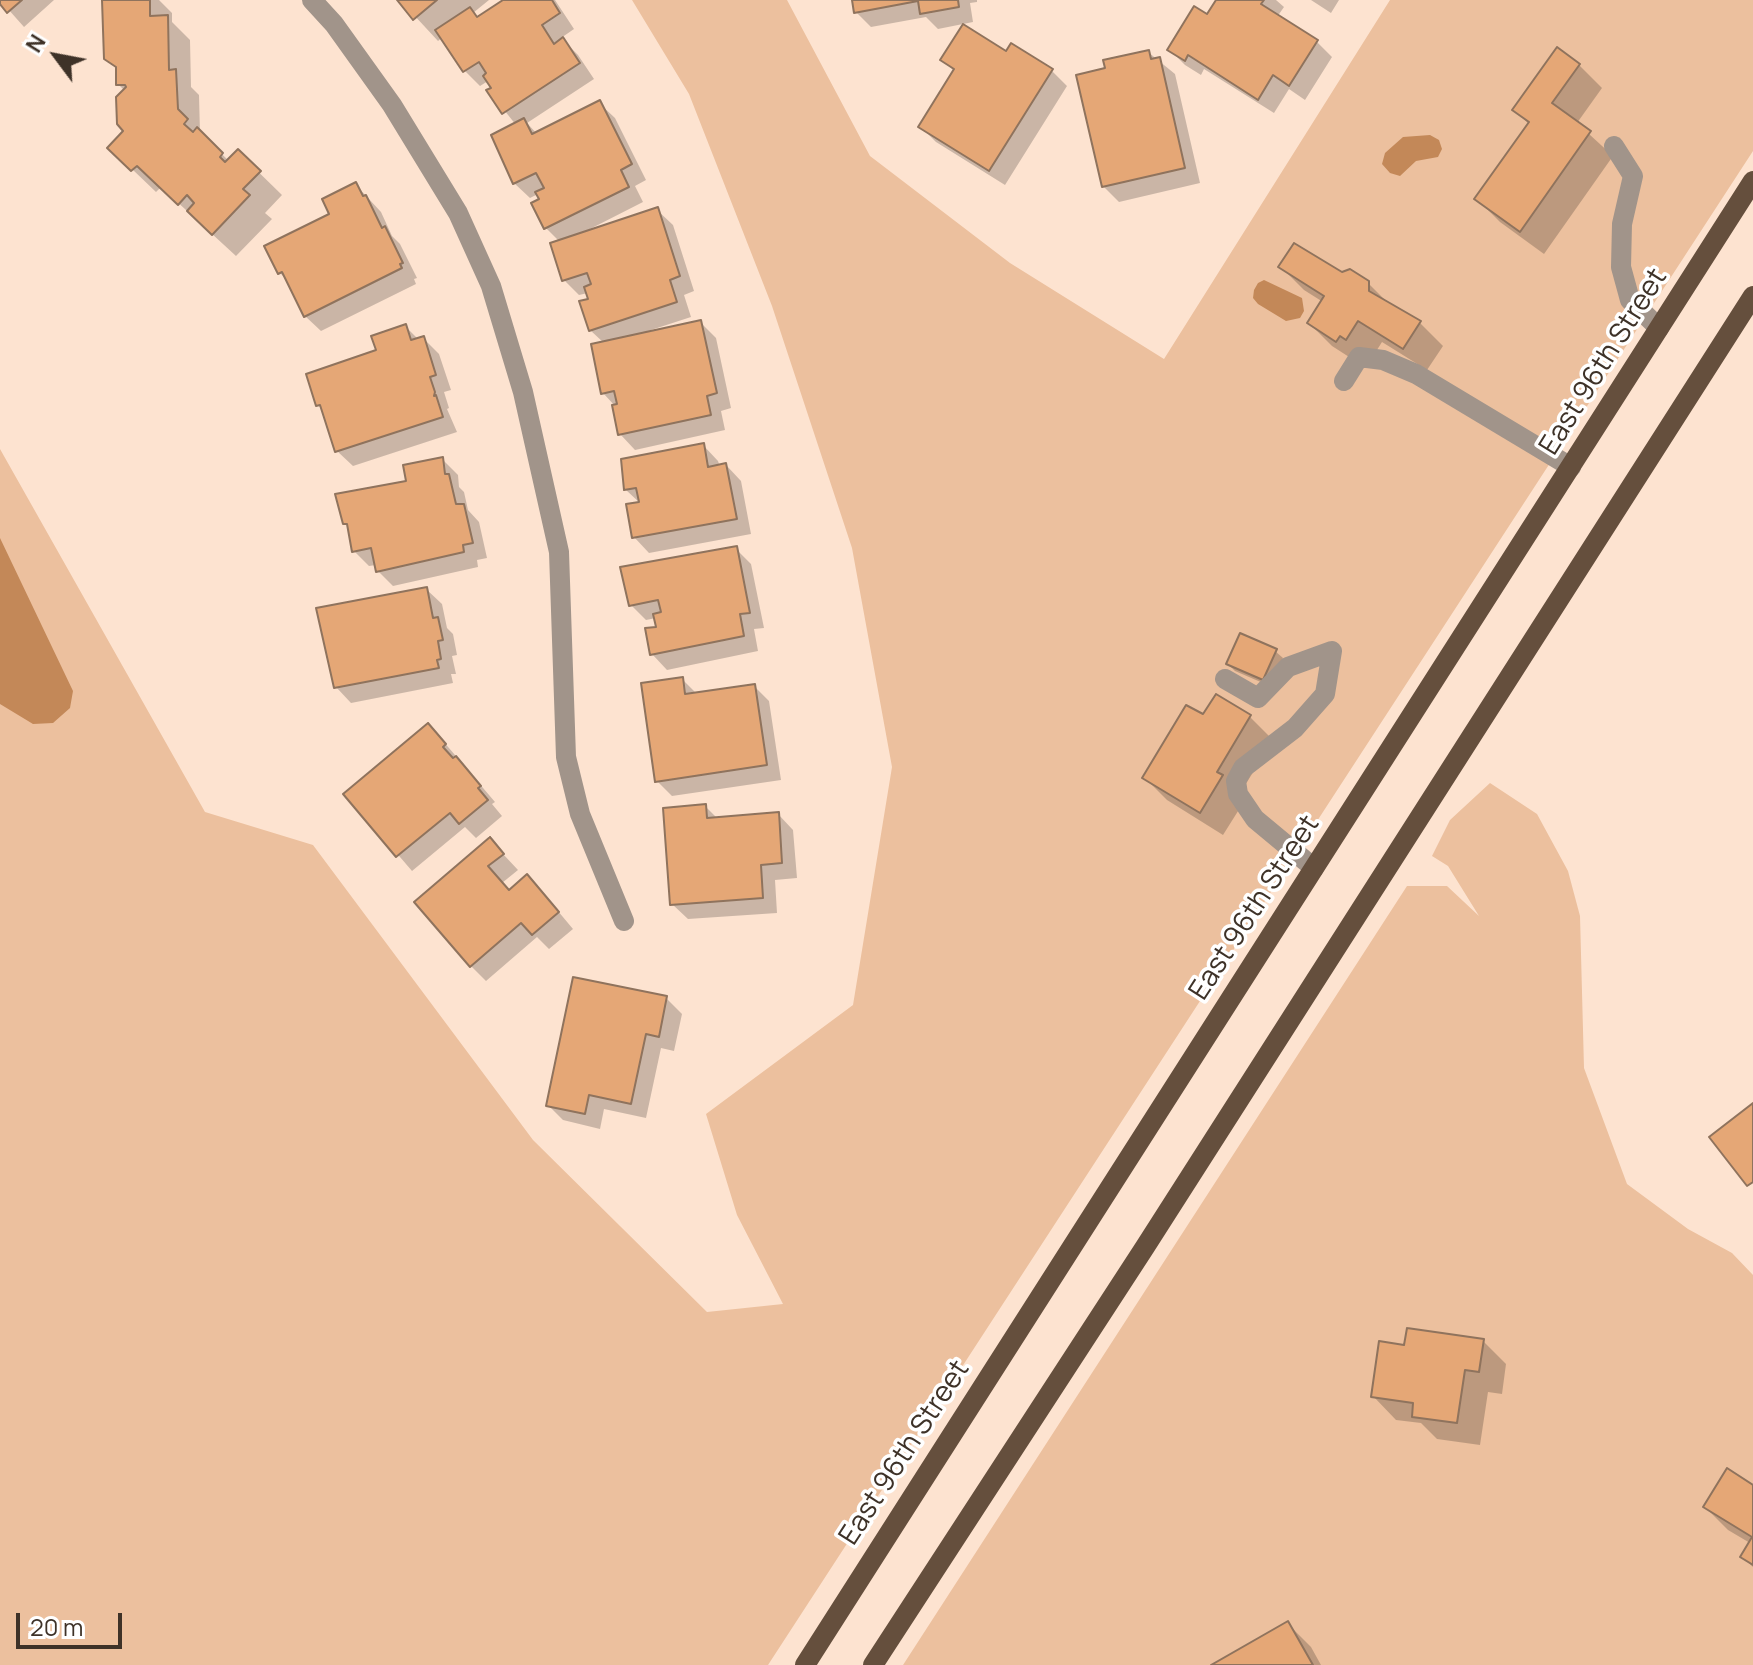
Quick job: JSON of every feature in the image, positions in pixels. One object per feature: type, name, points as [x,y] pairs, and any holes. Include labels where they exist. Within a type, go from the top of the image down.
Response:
[{"type":"main road","name":"East 96th Street","points":[[805,1665],[1753,181]]},
{"type":"main road","points":[[873,1665],[1145,1247],[1753,296]]},
{"type":"street","points":[[312,0],[334,24],[400,118],[458,213],[491,286],[523,392],[559,552],[566,757],[576,800],[624,921]]},
{"type":"street","points":[[1614,146],[1633,176],[1622,224],[1621,267],[1630,300],[1659,328]]},
{"type":"street","points":[[1344,381],[1359,357],[1383,360],[1416,374],[1571,467]]},
{"type":"street","points":[[1225,679],[1258,698],[1288,667],[1332,651],[1325,694],[1295,728],[1243,768],[1236,781],[1238,794],[1255,819],[1314,868]]},
{"type":"shaded area","points":[[632,0],[787,0],[870,156],[1010,263],[1164,359],[1390,0],[1753,0],[1753,151],[768,1665],[0,1665],[0,449],[205,812],[313,845],[533,1140],[707,1312],[783,1304],[737,1215],[706,1114],[853,1005],[892,767],[852,548],[772,306],[689,94]]},
{"type":"shaded area","points":[[1430,135],[1439,140],[1442,149],[1438,157],[1416,161],[1400,176],[1390,173],[1382,164],[1385,153],[1403,137]]},
{"type":"shaded area","points":[[1264,280],[1302,298],[1304,311],[1300,318],[1286,321],[1258,304],[1253,298],[1254,290]]},
{"type":"shaded area","points":[[0,538],[73,691],[70,708],[53,723],[33,724],[0,704]]},
{"type":"shaded area","points":[[1490,783],[1537,814],[1568,871],[1580,916],[1584,1068],[1627,1184],[1688,1229],[1732,1253],[1753,1275],[1753,1665],[903,1665],[1407,886],[1447,886],[1479,916],[1448,866],[1432,856],[1450,820]]},
{"type":"building","points":[[0,0],[22,0],[7,13]]},
{"type":"building","points":[[102,0],[150,0],[150,16],[168,15],[169,70],[176,69],[178,109],[188,119],[184,124],[193,132],[197,127],[223,153],[220,157],[225,162],[238,149],[261,171],[243,189],[250,195],[212,235],[187,211],[194,203],[187,195],[178,205],[137,166],[131,171],[107,148],[123,131],[117,124],[116,97],[126,87],[116,85],[116,67],[104,59]]},
{"type":"building","points":[[397,0],[437,0],[413,20]]},
{"type":"building","points":[[503,0],[552,0],[560,13],[542,25],[554,44],[563,37],[580,63],[502,114],[486,90],[491,88],[479,62],[463,72],[435,30],[470,7],[477,17]]},
{"type":"building","points":[[852,0],[958,0],[959,7],[920,14],[918,1],[854,13]]},
{"type":"building","points":[[1216,0],[1264,0],[1261,4],[1318,40],[1289,86],[1273,75],[1258,100],[1188,55],[1185,61],[1167,50],[1194,6],[1207,14]]},
{"type":"building","points":[[963,24],[1006,51],[1011,43],[1053,69],[989,171],[918,127],[954,69],[940,60]]},
{"type":"building","points":[[1557,47],[1580,64],[1552,103],[1591,131],[1520,232],[1474,199],[1529,122],[1512,110]]},
{"type":"building","points":[[1149,50],[1151,59],[1160,57],[1185,168],[1102,187],[1076,75],[1105,68],[1103,60]]},
{"type":"building","points":[[600,100],[632,164],[621,170],[629,187],[544,229],[531,203],[539,199],[535,192],[544,188],[536,173],[513,184],[491,135],[524,118],[532,134]]},
{"type":"building","points":[[356,182],[382,228],[385,226],[403,263],[400,264],[402,268],[304,317],[282,272],[278,274],[264,246],[329,214],[322,199]]},
{"type":"building","points":[[658,207],[680,276],[670,280],[677,302],[589,331],[579,301],[588,299],[584,287],[591,284],[587,273],[562,281],[550,243]]},
{"type":"building","points":[[1294,243],[1342,272],[1350,269],[1369,281],[1369,291],[1421,321],[1403,349],[1358,321],[1346,340],[1340,336],[1336,342],[1307,323],[1324,296],[1278,267]]},
{"type":"building","points":[[701,320],[717,393],[707,396],[711,415],[618,435],[612,405],[617,404],[614,391],[601,394],[591,344]]},
{"type":"building","points":[[406,324],[411,340],[424,336],[436,375],[430,377],[434,396],[443,417],[335,452],[306,374],[376,350],[371,336]]},
{"type":"building","points":[[704,443],[708,467],[726,463],[737,519],[632,538],[626,504],[639,502],[636,488],[624,490],[621,459]]},
{"type":"building","points":[[443,457],[445,474],[449,474],[456,504],[464,504],[473,543],[463,545],[464,552],[376,572],[371,548],[352,552],[347,524],[343,524],[335,494],[406,481],[403,465]]},
{"type":"building","points":[[737,546],[750,613],[740,614],[744,636],[650,655],[645,628],[656,627],[653,614],[661,612],[658,600],[629,606],[620,567]]},
{"type":"building","points":[[427,587],[433,618],[438,617],[443,640],[438,641],[439,668],[334,688],[316,608]]},
{"type":"building","points":[[1240,633],[1277,649],[1263,680],[1226,664]]},
{"type":"building","points":[[683,677],[685,694],[755,684],[767,765],[655,782],[641,683]]},
{"type":"building","points":[[1216,694],[1251,715],[1217,772],[1223,775],[1200,813],[1142,778],[1186,705],[1203,714]]},
{"type":"building","points":[[428,723],[446,744],[443,747],[453,758],[456,756],[481,786],[478,788],[488,800],[459,824],[450,813],[396,857],[343,794]]},
{"type":"building","points":[[706,804],[707,818],[779,812],[782,863],[761,865],[763,898],[670,905],[663,808]]},
{"type":"building","points":[[490,837],[504,854],[488,866],[509,890],[527,874],[559,912],[532,935],[521,923],[470,967],[414,902]]},
{"type":"building","points":[[573,977],[667,996],[659,1037],[646,1034],[631,1104],[589,1095],[585,1114],[546,1106]]},
{"type":"building","points":[[1753,1103],[1753,1182],[1747,1186],[1709,1137]]},
{"type":"building","points":[[1407,1328],[1484,1339],[1479,1372],[1465,1370],[1457,1423],[1412,1417],[1413,1403],[1371,1397],[1379,1341],[1404,1345]]},
{"type":"building","points":[[1727,1468],[1753,1485],[1753,1565],[1740,1557],[1752,1537],[1703,1507]]},
{"type":"building","points":[[1288,1621],[1313,1665],[1211,1665]]}]
